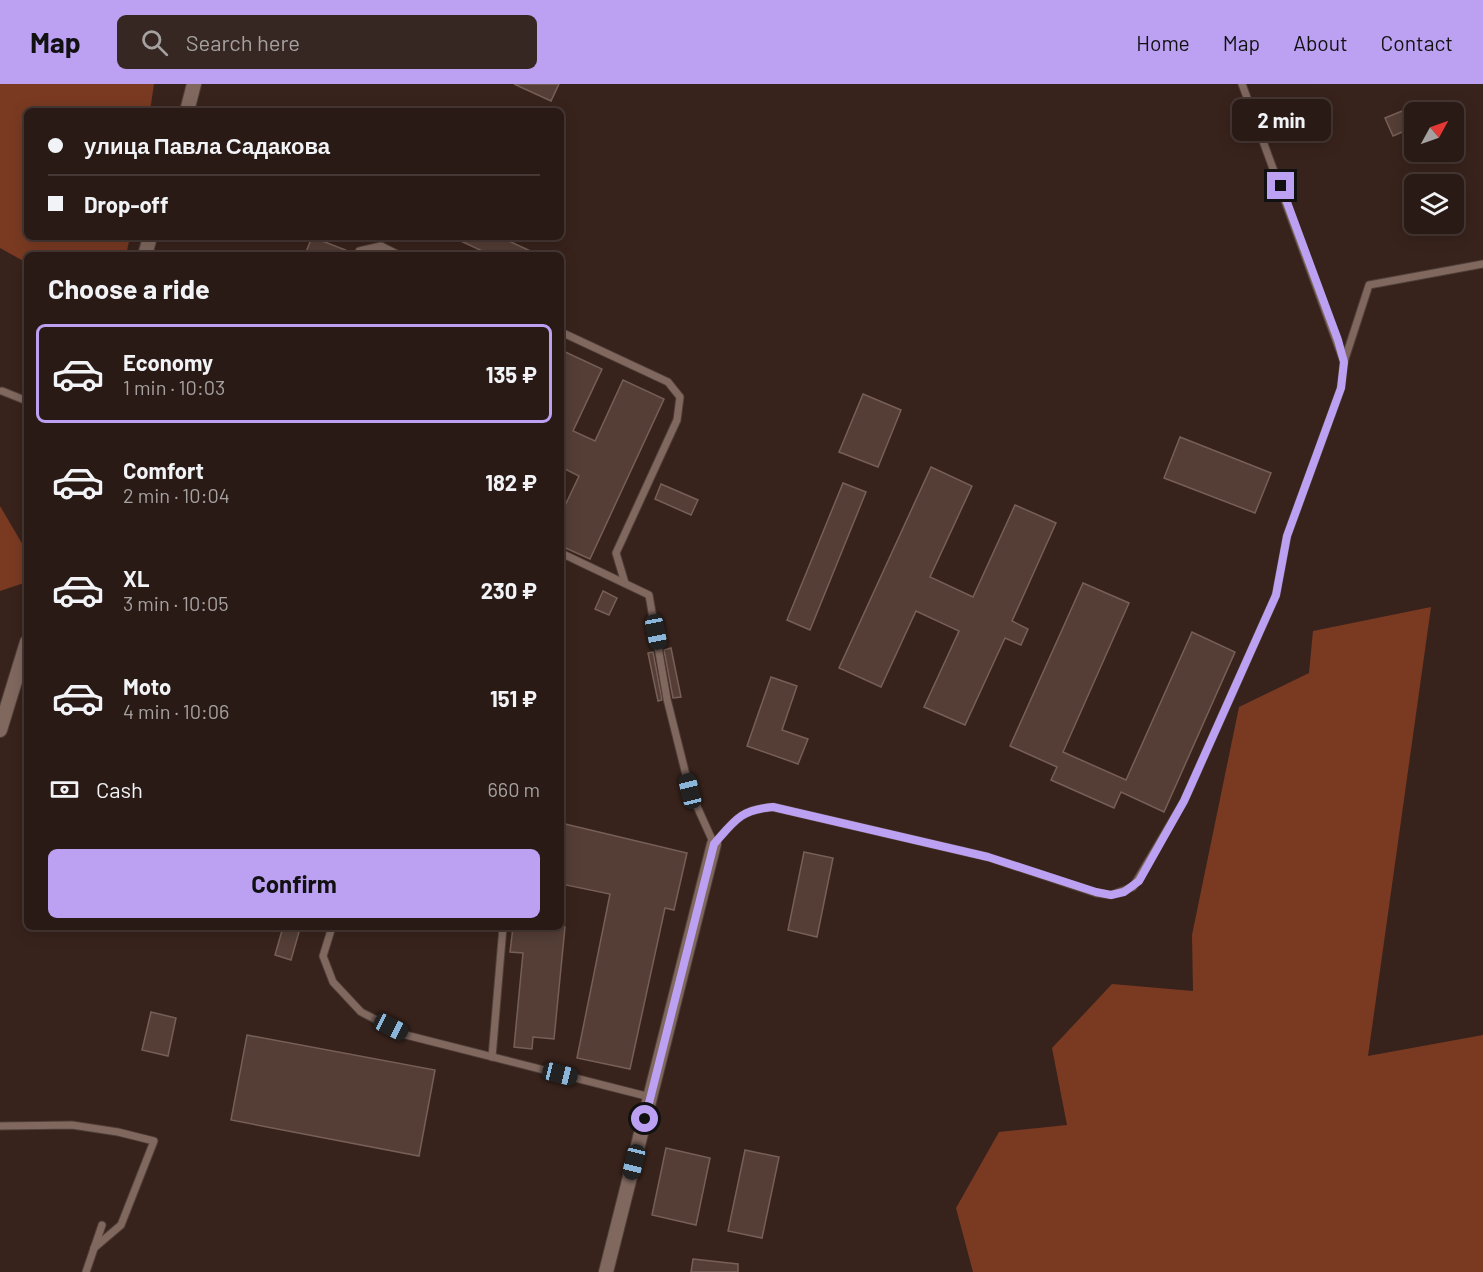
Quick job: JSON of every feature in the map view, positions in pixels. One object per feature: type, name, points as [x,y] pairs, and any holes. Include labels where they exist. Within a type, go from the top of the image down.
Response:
[{"type":"street","points":[[188,108],[194,84]]},
{"type":"street","points":[[0,730],[24,652]]},
{"type":"street","points":[[606,1272],[714,844]]},
{"type":"lane","points":[[1242,84],[1344,362]]},
{"type":"lane","points":[[358,252],[381,246],[393,252]]},
{"type":"lane","points":[[564,554],[649,596],[667,699],[690,791],[714,844],[736,819],[754,809],[773,807],[988,857],[1111,895],[1133,887],[1139,881],[1184,801],[1276,595],[1287,536],[1341,388],[1344,362],[1370,285],[1483,264]]},
{"type":"lane","points":[[564,333],[668,382],[680,397],[677,420],[616,553],[625,583]]},
{"type":"lane","points":[[2,391],[24,400]]},
{"type":"lane","points":[[331,930],[323,956],[333,982],[361,1012],[406,1035],[650,1097]]},
{"type":"lane","points":[[492,1057],[503,930]]},
{"type":"lane","points":[[0,1126],[72,1125],[118,1132],[154,1141],[121,1225],[94,1248]]},
{"type":"lane","points":[[86,1272],[102,1225]]},
{"type":"shaded area","points":[[0,84],[154,84],[150,108],[24,108],[24,240],[129,240],[127,252],[24,252],[24,261],[0,248]]},
{"type":"shaded area","points":[[0,506],[24,547],[24,583],[0,591]]},
{"type":"shaded area","points":[[1431,607],[1368,1056],[1483,1035],[1483,1272],[973,1272],[956,1208],[999,1132],[1067,1125],[1052,1048],[1112,984],[1193,991],[1192,935],[1239,707],[1309,673],[1313,631]]},
{"type":"building","points":[[514,84],[559,84],[551,101]]},
{"type":"building","points":[[1404,110],[1404,131],[1393,136],[1385,118]]},
{"type":"building","points":[[311,240],[320,240],[350,252],[306,252]]},
{"type":"building","points":[[458,240],[506,240],[532,252],[484,252]]},
{"type":"building","points":[[564,351],[602,369],[573,431],[595,441],[623,380],[664,399],[590,559],[564,547],[564,508],[579,476],[564,468]]},
{"type":"building","points":[[863,394],[901,410],[878,467],[839,452]]},
{"type":"building","points":[[1180,437],[1271,473],[1255,513],[1164,478]]},
{"type":"building","points":[[931,467],[972,486],[930,577],[973,597],[1015,505],[1056,523],[1012,621],[1028,629],[1021,645],[1005,638],[965,725],[924,707],[959,631],[916,611],[881,687],[839,668]]},
{"type":"building","points":[[843,483],[866,492],[810,630],[787,620]]},
{"type":"building","points":[[661,484],[698,500],[691,515],[655,499]]},
{"type":"building","points":[[1083,583],[1129,603],[1063,752],[1126,780],[1192,632],[1235,652],[1164,812],[1121,792],[1114,808],[1051,780],[1057,767],[1010,746]]},
{"type":"building","points":[[603,591],[617,598],[609,615],[595,609]]},
{"type":"building","points":[[671,648],[681,697],[673,698],[664,650]]},
{"type":"building","points":[[653,652],[662,700],[658,701],[648,653]]},
{"type":"building","points":[[771,677],[797,686],[782,730],[808,739],[798,764],[747,746]]},
{"type":"building","points":[[564,824],[687,853],[674,910],[665,908],[630,1069],[577,1058],[610,894],[564,885]]},
{"type":"building","points":[[804,852],[833,858],[817,937],[788,930]]},
{"type":"building","points":[[565,927],[554,1039],[533,1037],[532,1049],[514,1047],[523,953],[510,952],[513,930],[564,930]]},
{"type":"building","points":[[282,930],[299,932],[291,960],[275,955]]},
{"type":"building","points":[[151,1012],[176,1018],[168,1056],[142,1050]]},
{"type":"building","points":[[247,1035],[435,1070],[419,1156],[231,1120]]},
{"type":"building","points":[[666,1148],[710,1158],[696,1225],[652,1215]]},
{"type":"building","points":[[745,1150],[779,1157],[762,1238],[728,1231]]},
{"type":"building","points":[[693,1259],[738,1264],[738,1272],[691,1272]]},
{"type":"route","points":[[645,1119],[714,844],[736,819],[754,809],[773,807],[988,857],[1111,895],[1124,892],[1139,881],[1184,801],[1276,595],[1287,536],[1341,388],[1344,362],[1338,340],[1281,186]]}]
